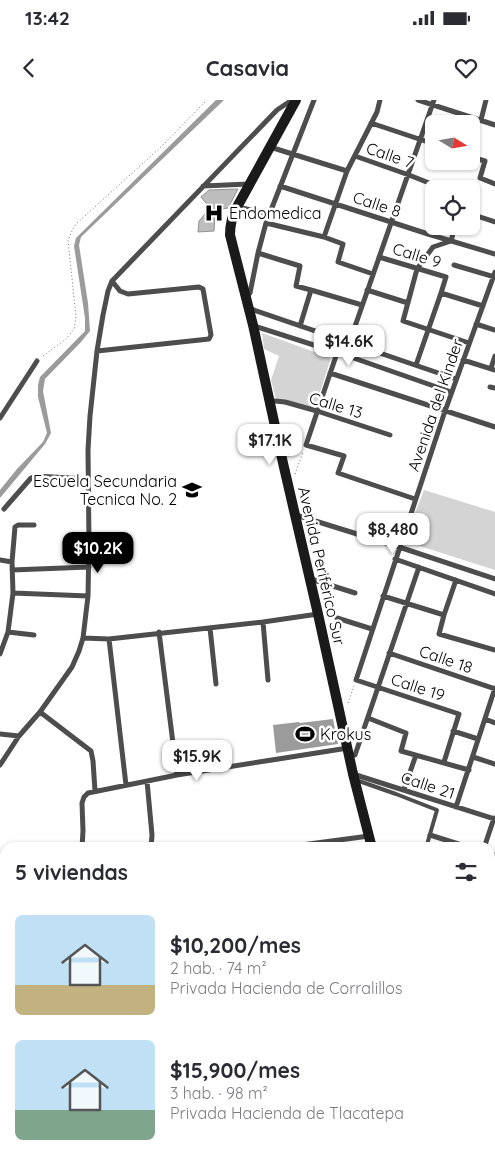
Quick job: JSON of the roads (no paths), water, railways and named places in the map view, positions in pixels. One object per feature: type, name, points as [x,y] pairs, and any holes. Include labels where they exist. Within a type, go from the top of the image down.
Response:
[{"type":"street","points":[[0,765],[19,736],[40,712],[72,667],[83,638],[89,567],[88,479],[90,416],[98,350],[108,291],[112,281],[277,110],[292,100]]},
{"type":"street","name":"Avenida Periférico Sur","points":[[296,100],[232,217],[230,235],[253,325],[280,454],[352,752],[354,776],[371,842]]},
{"type":"street","points":[[246,296],[250,293],[258,252],[269,214],[314,100]]},
{"type":"street","points":[[324,237],[347,171],[377,112],[380,100]]},
{"type":"street","points":[[418,100],[434,102],[467,115]]},
{"type":"street","points":[[486,100],[480,120],[495,125]]},
{"type":"street","points":[[345,355],[434,102]]},
{"type":"street","points":[[371,123],[425,141]]},
{"type":"street","name":"Calle 7","points":[[270,147],[347,171]]},
{"type":"street","name":"Calle 7","points":[[355,156],[425,181]]},
{"type":"street","points":[[480,160],[485,162],[480,178],[495,184]]},
{"type":"street","points":[[203,186],[249,184]]},
{"type":"street","name":"Calle 8","points":[[280,186],[495,254]]},
{"type":"street","points":[[237,207],[269,214]]},
{"type":"street","points":[[480,217],[495,222]]},
{"type":"street","points":[[266,223],[324,237],[343,244],[338,262],[373,274]]},
{"type":"street","points":[[453,235],[451,241],[433,247],[417,269],[403,321],[469,343]]},
{"type":"street","points":[[258,252],[300,266],[296,286],[362,305]]},
{"type":"street","name":"Calle 9","points":[[379,257],[446,277],[416,365]]},
{"type":"street","points":[[454,265],[494,275]]},
{"type":"street","name":"Avenida del Kinder","points":[[356,680],[451,392],[494,275]]},
{"type":"street","points":[[98,350],[208,339],[211,335],[203,289],[199,287],[128,294],[120,291],[112,281]]},
{"type":"street","points":[[300,326],[311,290]]},
{"type":"street","points":[[367,290],[408,303]]},
{"type":"street","points":[[441,293],[483,306]]},
{"type":"street","points":[[487,294],[495,296]]},
{"type":"street","points":[[248,308],[456,379]]},
{"type":"street","points":[[476,324],[495,330]]},
{"type":"street","points":[[253,325],[451,392]]},
{"type":"street","points":[[337,352],[306,445],[344,456],[338,473],[415,499]]},
{"type":"street","points":[[463,360],[493,369],[495,356]]},
{"type":"street","points":[[0,418],[37,361]]},
{"type":"street","points":[[330,373],[495,427]]},
{"type":"street","name":"Calle 13","points":[[275,401],[285,402],[390,435]]},
{"type":"street","points":[[4,509],[31,478],[36,476],[88,479]]},
{"type":"street","points":[[295,515],[495,579]]},
{"type":"street","points":[[0,654],[8,632],[13,593],[12,562],[15,527],[18,525],[34,525]]},
{"type":"street","points":[[395,559],[495,594]]},
{"type":"street","points":[[0,560],[12,562]]},
{"type":"street","points":[[12,570],[89,567]]},
{"type":"street","points":[[82,842],[82,803],[88,793],[177,775],[352,752],[368,718],[419,567]]},
{"type":"street","points":[[314,580],[355,593]]},
{"type":"street","points":[[456,580],[439,634],[495,650]]},
{"type":"street","points":[[13,593],[88,596]]},
{"type":"street","points":[[383,596],[444,615]]},
{"type":"street","points":[[83,638],[109,639],[318,614]]},
{"type":"street","points":[[338,618],[372,629]]},
{"type":"street","points":[[263,622],[268,680]]},
{"type":"street","points":[[210,628],[216,684]]},
{"type":"street","points":[[8,632],[34,635]]},
{"type":"street","points":[[158,632],[177,775]]},
{"type":"street","points":[[109,639],[126,785]]},
{"type":"street","name":"Calle 18","points":[[389,653],[495,689]]},
{"type":"street","name":"Calle 19","points":[[356,680],[459,714],[453,731]]},
{"type":"street","points":[[456,807],[495,689]]},
{"type":"street","points":[[40,712],[90,751],[93,761],[95,791]]},
{"type":"street","points":[[368,718],[406,733],[401,751],[469,770]]},
{"type":"street","points":[[485,719],[495,723]]},
{"type":"street","points":[[444,762],[453,731],[478,739]]},
{"type":"street","points":[[0,734],[19,736]]},
{"type":"street","points":[[404,789],[416,755]]},
{"type":"street","points":[[472,757],[495,764]]},
{"type":"street","name":"Calle 21","points":[[354,776],[404,789],[494,818]]},
{"type":"street","points":[[147,781],[151,842]]},
{"type":"street","points":[[486,842],[494,818]]},
{"type":"street","points":[[430,835],[452,842]]},
{"type":"lane","points":[[354,776],[436,809],[438,812],[428,842]]},
{"type":"place","name":"Endomedica","points":[[214,213]]},
{"type":"place","name":"Escuela Secundaria Tecnica No. 2","points":[[192,490]]},
{"type":"place","name":"Krokus","points":[[305,734]]}]
